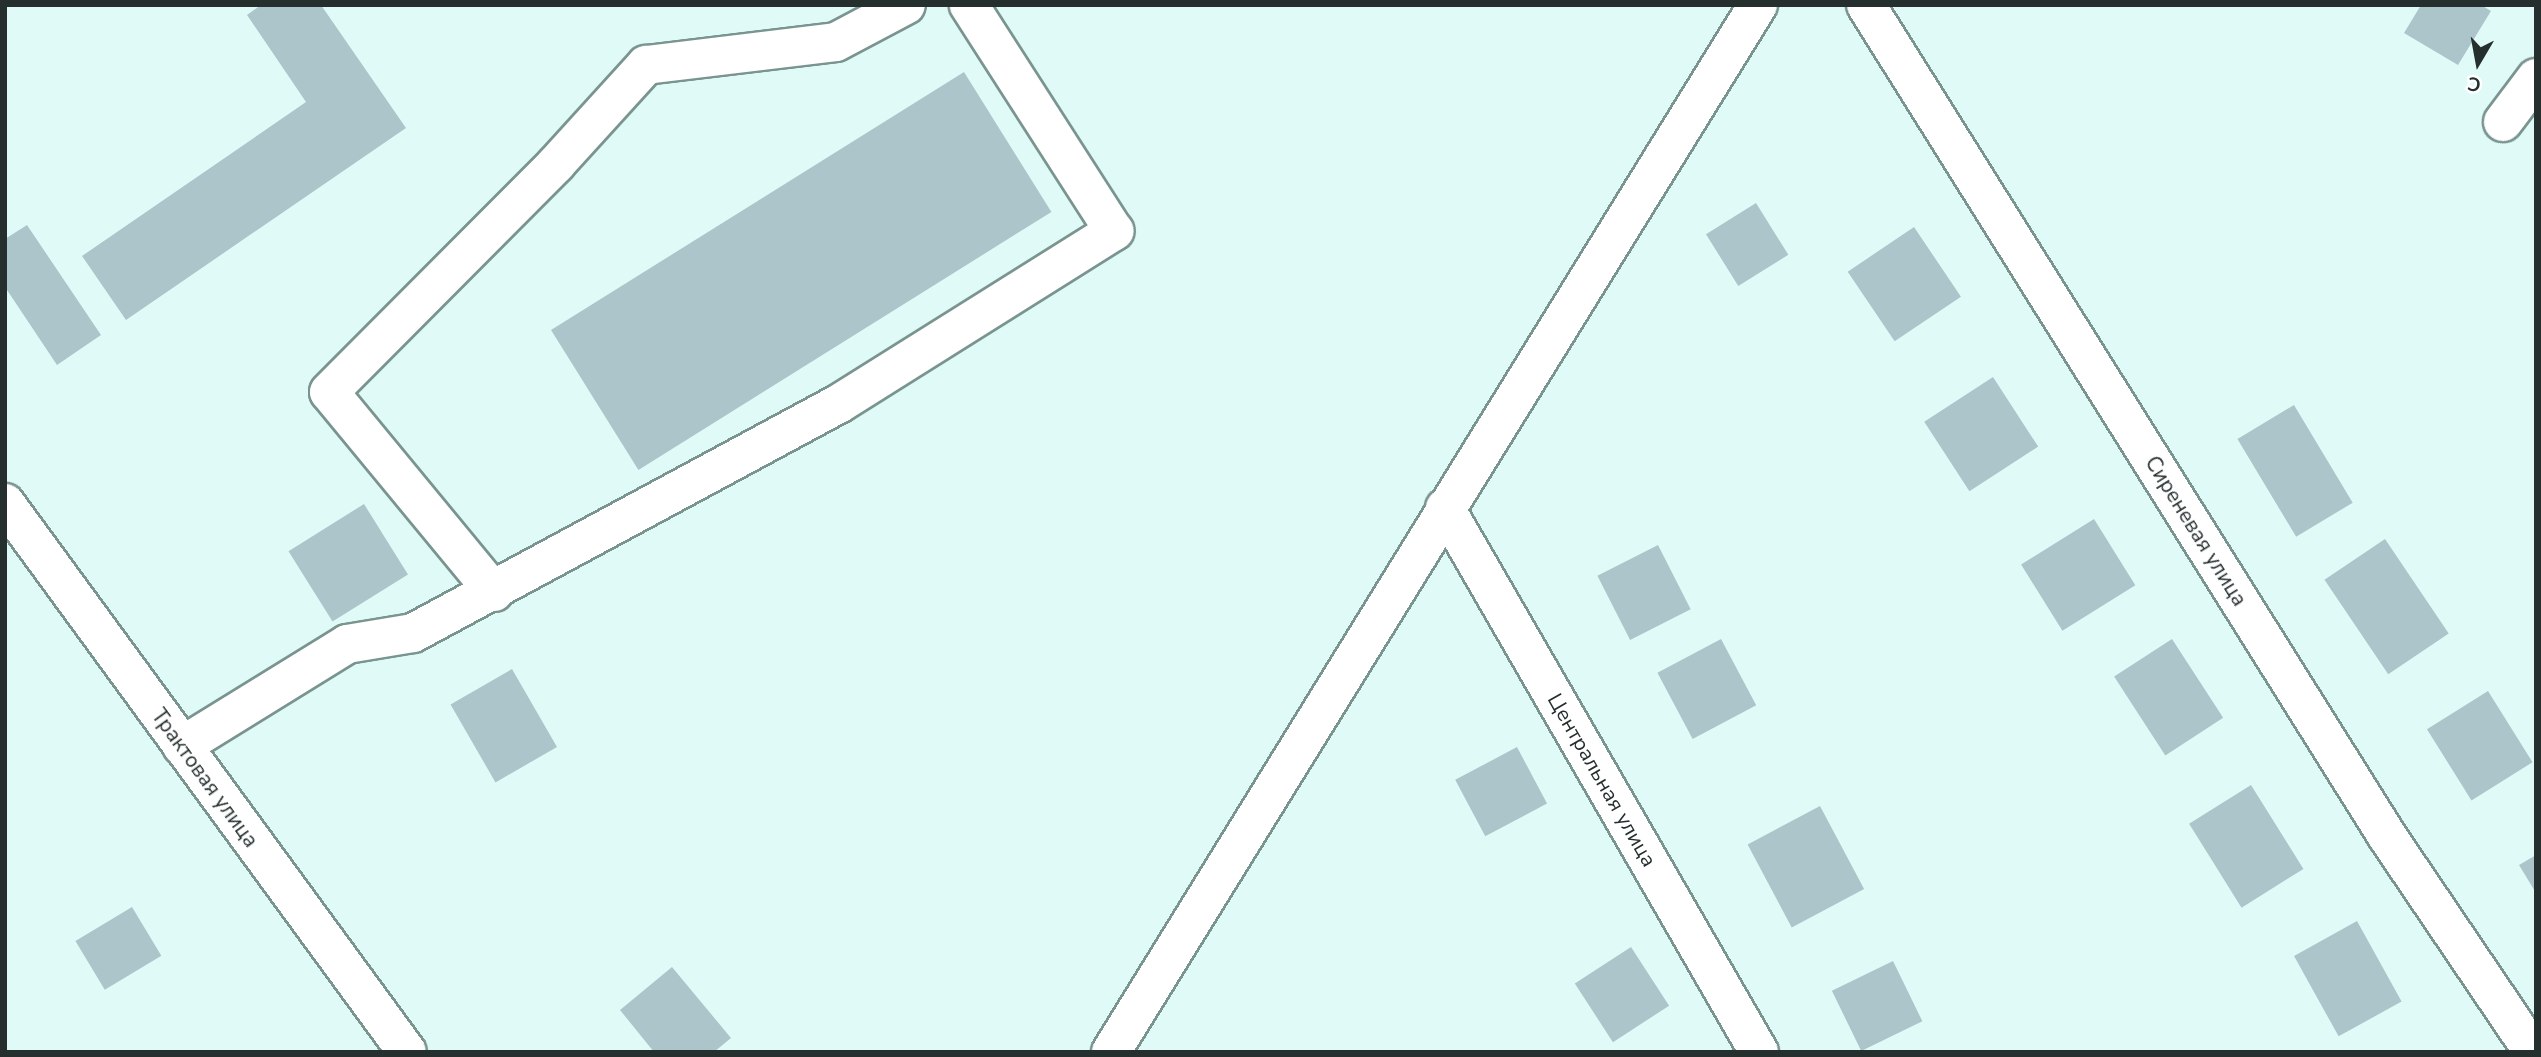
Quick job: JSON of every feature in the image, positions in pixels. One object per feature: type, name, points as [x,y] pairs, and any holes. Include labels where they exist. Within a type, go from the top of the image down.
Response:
[{"type":"street","points":[[494,592],[330,393],[556,164],[646,65],[836,42],[906,5]]},
{"type":"street","points":[[182,746],[347,645],[413,634],[840,403],[1114,231],[970,5]]},
{"type":"street","points":[[1111,1052],[1758,5]]},
{"type":"street","name":"Сиреневая улица","points":[[1866,5],[2387,836],[2533,1052]]},
{"type":"street","points":[[2503,122],[2536,78]]},
{"type":"street","name":"Трактовая улица","points":[[5,503],[407,1052]]},
{"type":"street","name":"Центральная улица","points":[[1445,508],[1759,1052]]},
{"type":"building","points":[[261,5],[321,5],[406,128],[126,320],[82,256],[306,102],[247,15]]},
{"type":"building","points":[[2421,5],[2481,5],[2491,11],[2458,65],[2404,33]]},
{"type":"building","points":[[964,72],[1051,212],[638,470],[551,330]]},
{"type":"building","points":[[1756,203],[1788,255],[1738,286],[1706,234]]},
{"type":"building","points":[[27,225],[101,335],[57,365],[5,287],[5,239]]},
{"type":"building","points":[[1914,227],[1961,297],[1895,341],[1848,272]]},
{"type":"building","points":[[1993,377],[2038,447],[1969,491],[1924,422]]},
{"type":"building","points":[[2294,405],[2353,503],[2296,537],[2237,439]]},
{"type":"building","points":[[364,504],[408,574],[333,622],[289,551]]},
{"type":"building","points":[[2094,519],[2135,585],[2062,631],[2021,565]]},
{"type":"building","points":[[2385,539],[2449,634],[2388,674],[2324,580]]},
{"type":"building","points":[[1658,545],[1691,609],[1630,640],[1597,576]]},
{"type":"building","points":[[1721,639],[1756,705],[1693,739],[1657,673]]},
{"type":"building","points":[[2172,639],[2223,718],[2165,755],[2114,677]]},
{"type":"building","points":[[512,669],[557,747],[496,782],[451,704]]},
{"type":"building","points":[[2488,691],[2533,762],[2471,800],[2427,729]]},
{"type":"building","points":[[1517,747],[1547,804],[1485,836],[1455,780]]},
{"type":"building","points":[[2251,785],[2303,869],[2242,908],[2189,824]]},
{"type":"building","points":[[1820,806],[1864,889],[1792,927],[1748,844]]},
{"type":"building","points":[[2536,855],[2536,893],[2519,865]]},
{"type":"building","points":[[132,907],[161,956],[105,990],[75,941]]},
{"type":"building","points":[[2357,921],[2402,1001],[2339,1036],[2294,956]]},
{"type":"building","points":[[1631,947],[1669,1006],[1613,1042],[1575,983]]},
{"type":"building","points":[[1893,961],[1922,1021],[1861,1051],[1832,991]]},
{"type":"building","points":[[672,967],[731,1038],[714,1052],[654,1052],[620,1010]]}]
